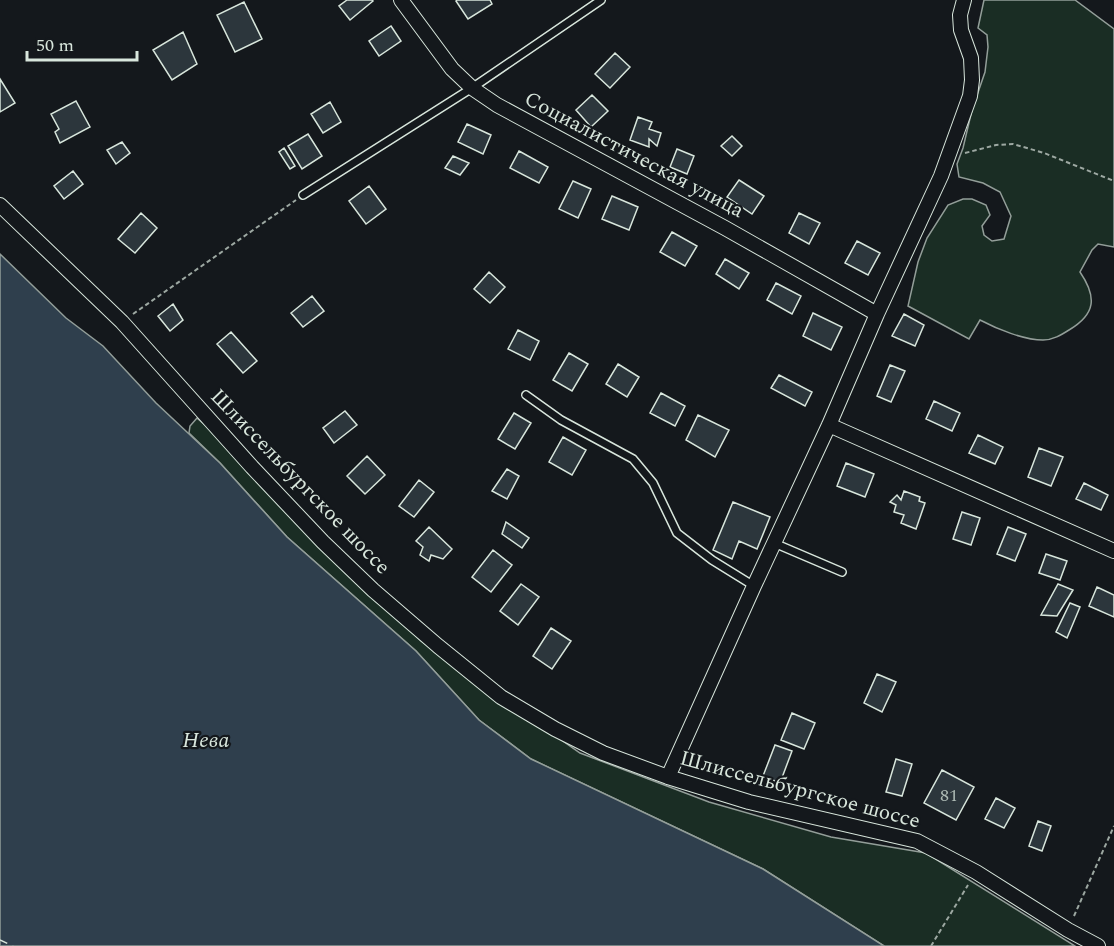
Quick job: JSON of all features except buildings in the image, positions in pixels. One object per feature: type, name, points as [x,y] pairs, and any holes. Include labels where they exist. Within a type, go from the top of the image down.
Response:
[{"type":"street","name":"Социалистическая улица","points":[[400,0],[452,69],[472,88],[497,105],[725,228],[877,314]]},
{"type":"street","points":[[668,777],[830,425],[947,158],[970,96],[972,80],[971,58],[961,30],[960,15],[964,0]]},
{"type":"street","name":"Шлиссельбургское шоссе","points":[[0,205],[122,322],[252,467],[323,542],[438,646],[501,697],[555,729],[603,753],[668,777],[749,802],[916,841],[976,872],[1068,930],[1098,946]]},
{"type":"street","points":[[830,425],[1114,550]]},
{"type":"lane","points":[[303,195],[472,88],[602,0]]},
{"type":"lane","points":[[526,395],[561,420],[633,459],[653,483],[677,533],[712,560],[754,586]]},
{"type":"lane","points":[[774,543],[842,572]]},
{"type":"path","points":[[947,158],[996,145],[1013,144],[1044,153],[1114,181]]},
{"type":"path","points":[[122,322],[303,195]]},
{"type":"path","points":[[1068,930],[1114,826]]},
{"type":"path","points":[[931,946],[976,872]]},
{"type":"green space","points":[[984,0],[1075,0],[1114,29],[1114,247],[1098,244],[1092,250],[1080,272],[1086,281],[1091,297],[1089,311],[1078,324],[1050,339],[1036,340],[1019,336],[980,320],[969,339],[908,306],[918,262],[927,238],[948,205],[963,199],[972,199],[986,205],[990,215],[982,226],[984,235],[992,241],[1004,239],[1011,216],[1000,192],[983,183],[959,177],[957,164],[985,72],[987,35],[978,28]]},
{"type":"green space","points":[[197,418],[229,446],[421,641],[580,753],[709,802],[831,837],[926,853],[1075,946],[884,946],[763,869],[531,759],[479,720],[416,651],[287,537],[220,463],[189,433],[190,426]]},
{"type":"water","name":"Нева","points":[[0,254],[66,318],[103,346],[156,403],[220,463],[287,537],[416,651],[479,720],[531,759],[763,869],[884,946],[0,946]]},
{"type":"ferry route","points":[[0,940],[13,946]]}]
